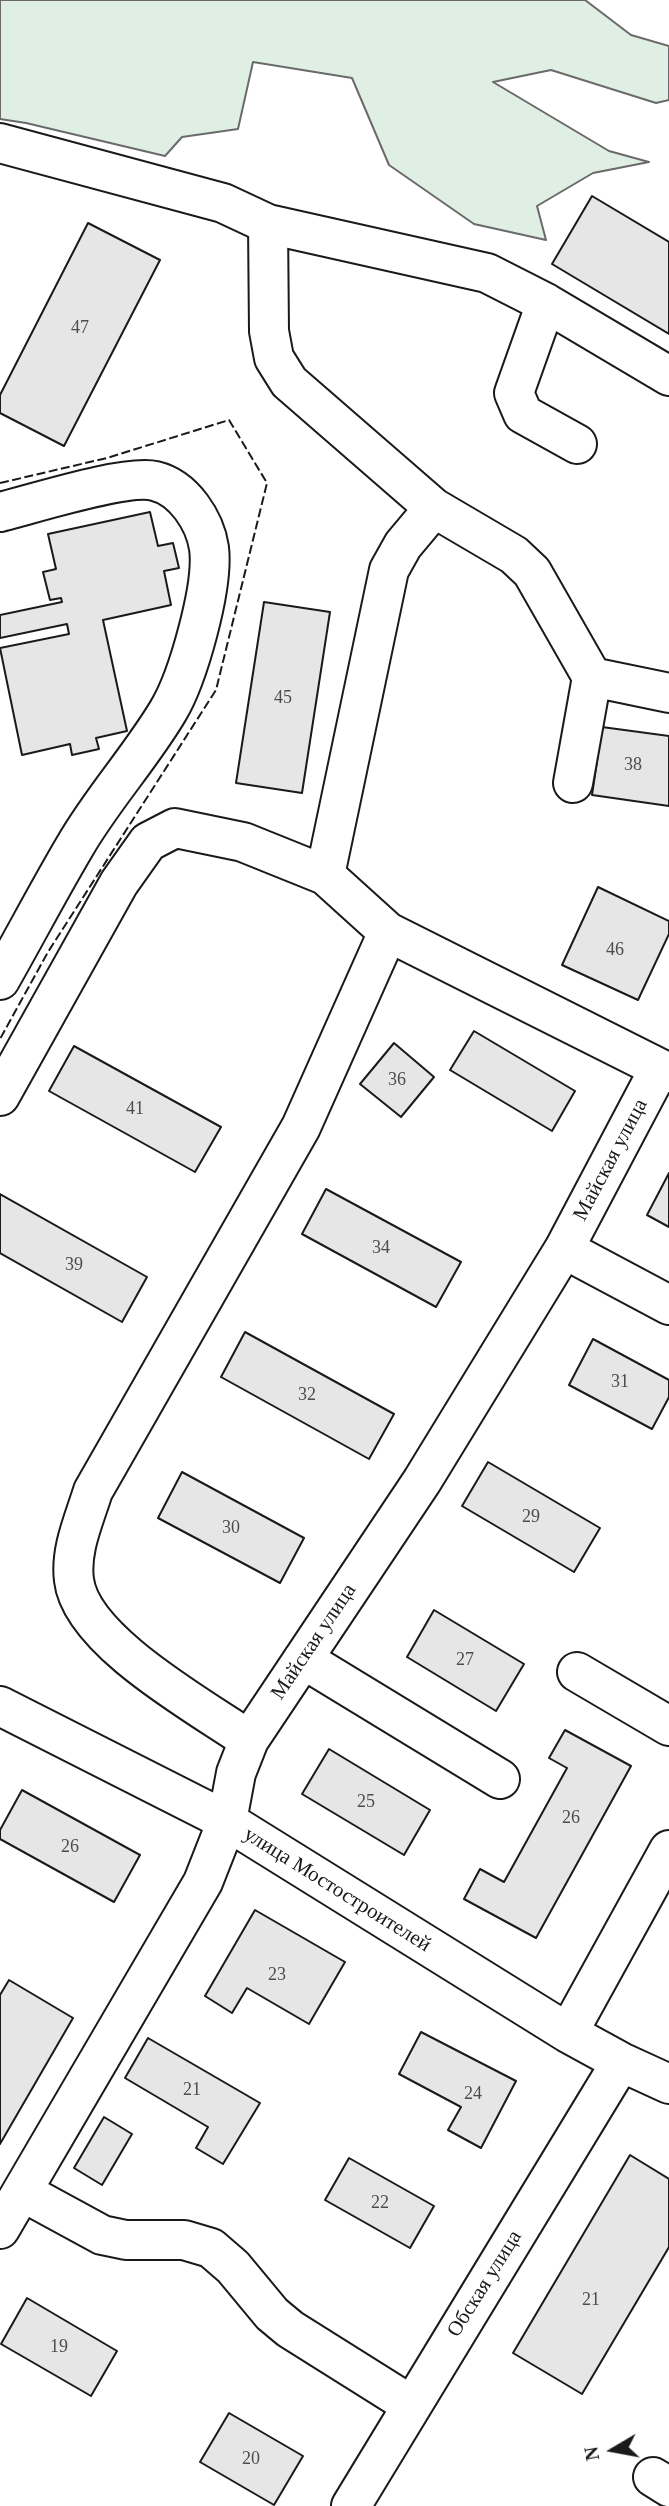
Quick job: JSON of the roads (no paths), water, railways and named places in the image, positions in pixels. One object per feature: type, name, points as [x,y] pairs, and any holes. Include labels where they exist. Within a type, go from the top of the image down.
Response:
[{"type":"street","points":[[1,147],[223,203],[268,224],[487,273],[546,303],[669,376]]},
{"type":"street","points":[[268,224],[269,331],[274,358],[289,382],[434,508],[514,555],[533,572],[592,677],[573,783]]},
{"type":"street","points":[[546,303],[514,393],[523,414],[577,444]]},
{"type":"street","points":[[0,512],[124,481],[155,481],[178,493],[198,515],[209,547],[209,580],[194,646],[169,710],[76,844],[0,980]]},
{"type":"street","points":[[326,876],[389,570],[403,545],[434,508]]},
{"type":"street","points":[[592,677],[669,693]]},
{"type":"street","points":[[0,1096],[119,883],[148,842],[175,828],[243,842],[326,876],[388,932],[664,1071]]},
{"type":"street","points":[[249,1740],[141,1666],[104,1634],[85,1611],[74,1581],[76,1545],[93,1492],[308,1114],[346,1022],[388,932]]},
{"type":"street","name":"Майская улица","points":[[0,2228],[203,1882],[227,1821],[236,1773],[249,1740],[422,1482],[565,1249],[664,1071]]},
{"type":"street","points":[[565,1249],[669,1305]]},
{"type":"street","points":[[303,1659],[500,1779]]},
{"type":"street","points":[[577,1672],[669,1726]]},
{"type":"street","name":"улица Мостостроителей","points":[[0,1706],[227,1821],[568,2033],[669,2084]]},
{"type":"street","points":[[568,2033],[669,1850]]},
{"type":"street","name":"Обская улица","points":[[351,2506],[621,2062]]},
{"type":"street","points":[[23,2192],[102,2235],[126,2240],[184,2240],[211,2248],[233,2267],[272,2314],[290,2329],[411,2405]]}]
